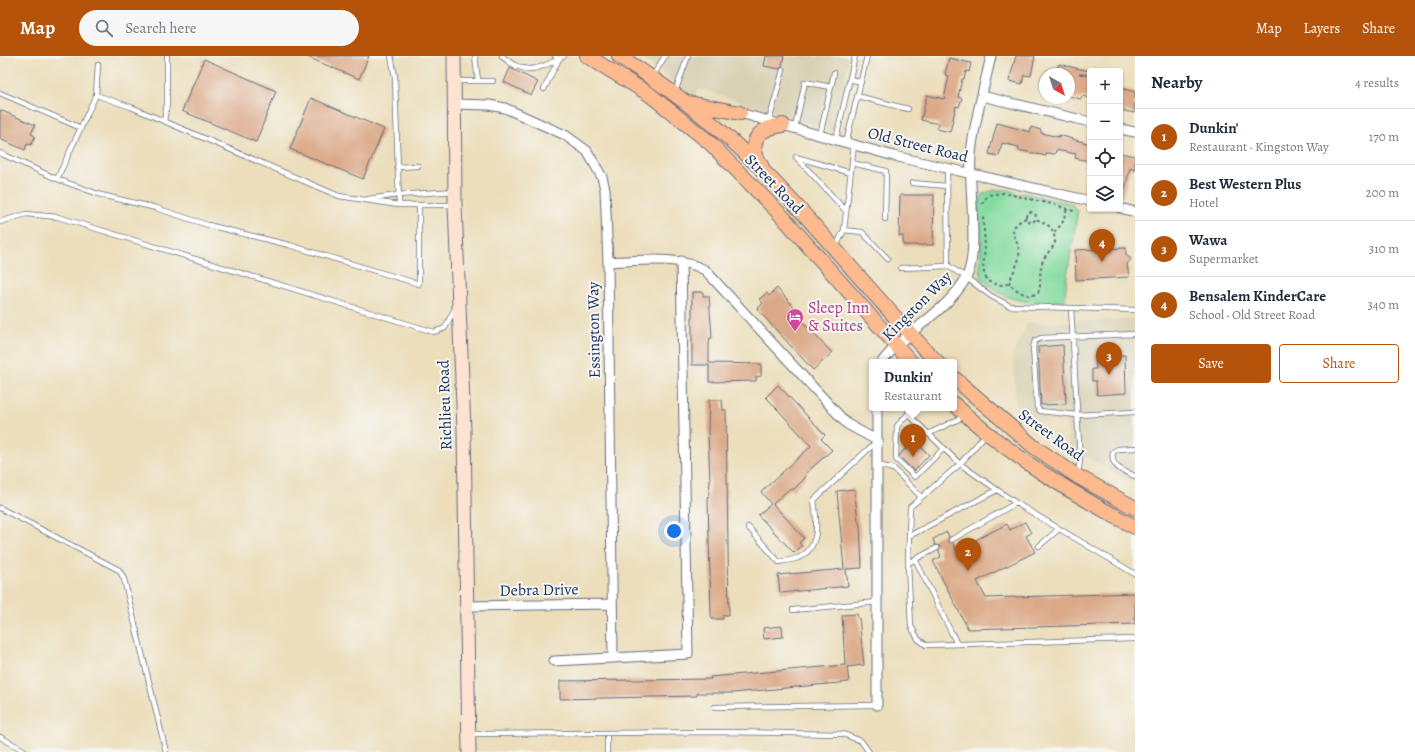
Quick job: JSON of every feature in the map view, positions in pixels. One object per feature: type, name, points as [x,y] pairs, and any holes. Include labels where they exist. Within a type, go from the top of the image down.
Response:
[{"type":"main road","name":"Richlieu Road","points":[[454,56],[455,205],[464,430],[468,752]]},
{"type":"main road","name":"Street Road","points":[[587,56],[649,94],[709,142],[781,215],[908,359]]},
{"type":"main road","name":"Street Road","points":[[625,58],[651,79],[705,117],[767,176],[934,359]]},
{"type":"main road","points":[[677,97],[698,106],[727,109],[740,113]]},
{"type":"main road","points":[[767,176],[755,152],[757,135],[771,126],[789,126]]},
{"type":"main road","name":"Street Road","points":[[957,381],[1033,446],[1077,476],[1135,508]]},
{"type":"main road","points":[[957,407],[988,433],[1051,478],[1135,526]]},
{"type":"street","name":"Kingston Way","points":[[885,359],[910,334],[955,294],[967,278],[973,259],[970,173],[971,153],[991,56]]},
{"type":"street","points":[[982,96],[1087,121]]},
{"type":"street","name":"Essington Way","points":[[454,104],[505,108],[565,135],[587,151],[602,177],[605,190],[608,262],[613,658]]},
{"type":"street","name":"Old Street Road","points":[[740,113],[850,144],[1087,200]]},
{"type":"street","points":[[1123,130],[1135,132]]},
{"type":"street","points":[[1123,209],[1135,212]]},
{"type":"street","points":[[608,262],[680,261],[693,264],[711,275],[847,424],[878,441]]},
{"type":"street","points":[[554,661],[688,654],[680,261]]},
{"type":"street","points":[[877,411],[877,705]]},
{"type":"street","name":"Debra Drive","points":[[467,606],[612,604]]},
{"type":"lane","points":[[164,121],[167,104],[167,56]]},
{"type":"lane","points":[[476,56],[478,80]]},
{"type":"lane","points":[[502,56],[519,67],[536,70],[559,57]]},
{"type":"lane","points":[[651,79],[665,56]]},
{"type":"lane","points":[[677,97],[688,56]]},
{"type":"lane","points":[[836,139],[855,56]]},
{"type":"lane","points":[[835,249],[844,230],[852,163],[850,144],[857,96],[867,56]]},
{"type":"lane","points":[[393,57],[399,205]]},
{"type":"lane","points":[[544,89],[559,57]]},
{"type":"lane","points":[[57,179],[96,95],[98,65]]},
{"type":"lane","points":[[769,121],[783,70]]},
{"type":"lane","points":[[820,135],[834,73]]},
{"type":"lane","points":[[850,79],[861,82]]},
{"type":"lane","points":[[453,81],[493,80]]},
{"type":"lane","points":[[789,126],[805,82],[831,87]]},
{"type":"lane","points":[[0,94],[81,128]]},
{"type":"lane","points":[[96,95],[164,121],[340,196],[399,205],[455,205]]},
{"type":"lane","points":[[857,96],[908,109]]},
{"type":"lane","points":[[0,153],[57,179],[101,195],[156,208],[208,225],[289,245],[419,284],[419,205]]},
{"type":"lane","points":[[846,211],[796,157],[851,173]]},
{"type":"lane","points":[[852,163],[886,171],[886,219]]},
{"type":"lane","points":[[397,167],[418,166]]},
{"type":"lane","points":[[947,168],[948,266]]},
{"type":"lane","points":[[912,183],[947,186]]},
{"type":"lane","points":[[363,199],[455,191]]},
{"type":"lane","points":[[0,222],[26,214],[58,217],[434,332],[445,328],[458,301]]},
{"type":"lane","points":[[844,230],[862,232],[888,259]]},
{"type":"lane","points":[[901,268],[948,266],[991,296],[1010,306],[1135,310]]},
{"type":"lane","points":[[1072,308],[1072,336],[1080,461],[1077,476]]},
{"type":"lane","points":[[1135,334],[1041,338],[1035,341],[1033,347],[1037,407],[1040,411],[1077,415],[1135,412]]},
{"type":"lane","points":[[908,411],[908,414],[897,426],[896,459],[915,477],[944,448]]},
{"type":"lane","points":[[908,414],[960,464],[1016,503],[1135,574]]},
{"type":"lane","points":[[928,434],[966,415]]},
{"type":"lane","points":[[988,433],[960,464],[910,507],[908,563],[912,626],[918,639],[926,645],[1135,639]]},
{"type":"lane","points":[[748,527],[779,562],[798,558],[813,546],[818,522],[814,500],[878,441]]},
{"type":"lane","points":[[1135,448],[1118,449],[1113,452],[1112,457],[1114,464],[1120,469],[1135,476]]},
{"type":"lane","points":[[878,465],[894,469],[921,497]]},
{"type":"lane","points":[[909,536],[997,490]]},
{"type":"lane","points":[[951,540],[1016,503]]},
{"type":"lane","points":[[0,508],[119,570],[124,579],[166,752]]},
{"type":"lane","points":[[1038,546],[1059,529]]},
{"type":"lane","points":[[908,563],[937,548]]},
{"type":"lane","points":[[915,559],[957,644]]},
{"type":"lane","points":[[793,610],[878,602]]},
{"type":"lane","points":[[715,707],[877,705]]},
{"type":"lane","points":[[468,734],[727,732],[843,734],[861,741],[869,752]]},
{"type":"lane","points":[[607,734],[607,752]]},
{"type":"lane","points":[[0,737],[28,752]]},
{"type":"path","points":[[1026,218],[1030,222],[1035,219],[1049,224],[1054,232],[1054,244],[1043,260],[1041,266],[1042,283],[1038,293],[1034,295],[1024,294],[1009,284],[987,281],[983,269],[985,245],[982,204],[984,198],[988,195],[1004,193],[1067,208],[1076,212]]},
{"type":"path","points":[[1054,232],[1062,224],[1067,208]]},
{"type":"path","points":[[1009,284],[1019,254],[1013,235],[1013,228],[1015,224],[1026,218],[1027,214],[1032,212],[1035,219]]},
{"type":"shaded area","points":[[643,56],[850,56],[833,131],[700,89],[694,96],[642,58]]},
{"type":"shaded area","points":[[1135,319],[1135,484],[1070,448],[1066,421],[1037,422],[1016,405],[1013,353],[1028,323]]},
{"type":"green space","points":[[995,190],[1009,190],[1019,194],[1025,193],[1072,204],[1075,210],[1078,210],[1066,282],[1065,301],[1046,302],[1010,298],[994,289],[982,278],[980,272],[981,240],[979,203],[983,194]]},
{"type":"building","points":[[305,56],[369,56],[359,79]]},
{"type":"building","points":[[766,56],[784,56],[782,67],[779,69],[764,66]]},
{"type":"building","points":[[1016,56],[1035,56],[1031,76],[1024,75],[1022,84],[1009,81]]},
{"type":"building","points":[[949,58],[971,63],[969,72],[966,71],[964,79],[962,79],[958,97],[962,98],[959,107],[956,106],[950,132],[937,129],[939,124],[921,120],[927,95],[944,99],[949,76],[945,75]]},
{"type":"building","points":[[204,59],[276,91],[256,142],[182,111]]},
{"type":"building","points":[[1059,64],[1087,71],[1087,74],[1079,74],[1087,75],[1087,97],[1082,96],[1081,99],[1075,98],[1075,68],[1058,68]]},
{"type":"building","points":[[510,68],[538,82],[531,95],[504,82]]},
{"type":"building","points":[[1123,89],[1135,92],[1134,113],[1123,111]]},
{"type":"building","points":[[311,98],[384,129],[363,179],[290,149]]},
{"type":"building","points":[[0,110],[35,125],[31,134],[35,136],[31,145],[27,144],[25,150],[0,139]]},
{"type":"building","points":[[997,123],[1030,132],[1031,127],[1041,130],[1041,133],[1059,137],[1059,135],[1087,143],[1087,161],[1075,158],[1076,154],[1056,150],[1055,154],[1047,153],[1046,156],[1018,150],[1019,147],[1002,143],[999,156],[989,154]]},
{"type":"building","points":[[1123,154],[1135,156],[1135,170],[1130,168],[1123,197]]},
{"type":"building","points":[[900,195],[934,195],[933,245],[903,245],[903,236],[899,236]]},
{"type":"building","points":[[1126,248],[1126,255],[1131,259],[1127,264],[1129,277],[1076,280],[1075,250]]},
{"type":"building","name":"Sleep Inn & Suites","points":[[777,288],[794,307],[791,310],[832,353],[813,370],[757,309],[763,303],[759,299],[767,293],[769,296]]},
{"type":"building","points":[[692,292],[703,292],[703,296],[709,296],[712,338],[710,338],[709,344],[709,363],[761,364],[761,376],[756,377],[756,381],[709,382],[709,365],[692,365]]},
{"type":"building","points":[[1063,345],[1066,404],[1041,405],[1038,347]]},
{"type":"building","points":[[1125,355],[1126,393],[1097,395],[1096,381],[1092,381],[1092,369],[1096,369],[1095,356]]},
{"type":"building","points":[[778,385],[825,435],[821,439],[832,450],[807,472],[805,478],[794,489],[788,490],[773,504],[804,538],[799,543],[802,546],[794,553],[758,515],[771,504],[761,492],[811,446],[766,397]]},
{"type":"building","points":[[709,400],[722,400],[723,410],[726,410],[729,615],[723,615],[723,619],[712,619],[711,615],[708,500],[710,483],[708,431]]},
{"type":"building","points":[[915,441],[929,455],[914,471],[900,457],[900,454]]},
{"type":"building","points":[[854,489],[860,526],[862,568],[846,569],[848,586],[780,593],[778,575],[844,569],[837,491]]},
{"type":"building","points":[[1025,522],[1031,533],[1026,536],[1035,552],[977,581],[986,598],[1135,593],[1135,624],[968,629],[933,561],[941,557],[939,551],[940,546],[935,545],[933,539],[947,532],[949,537],[948,541],[953,543],[956,550],[1007,524],[1010,530]]},
{"type":"building","points":[[857,614],[859,618],[864,665],[847,667],[849,682],[733,693],[697,693],[697,696],[560,699],[560,681],[711,679],[710,677],[845,665],[842,615]]},
{"type":"building","points":[[782,626],[783,637],[764,639],[763,628]]},
{"type":"place","name":"Bensalem KinderCare","points":[[1102,262]]},
{"type":"place","name":"Sleep Inn & Suites","points":[[795,332]]},
{"type":"place","name":"Wawa","points":[[1109,375]]},
{"type":"place","name":"Dunkin'","points":[[913,457]]},
{"type":"place","name":"Best Western Plus","points":[[968,571]]}]
